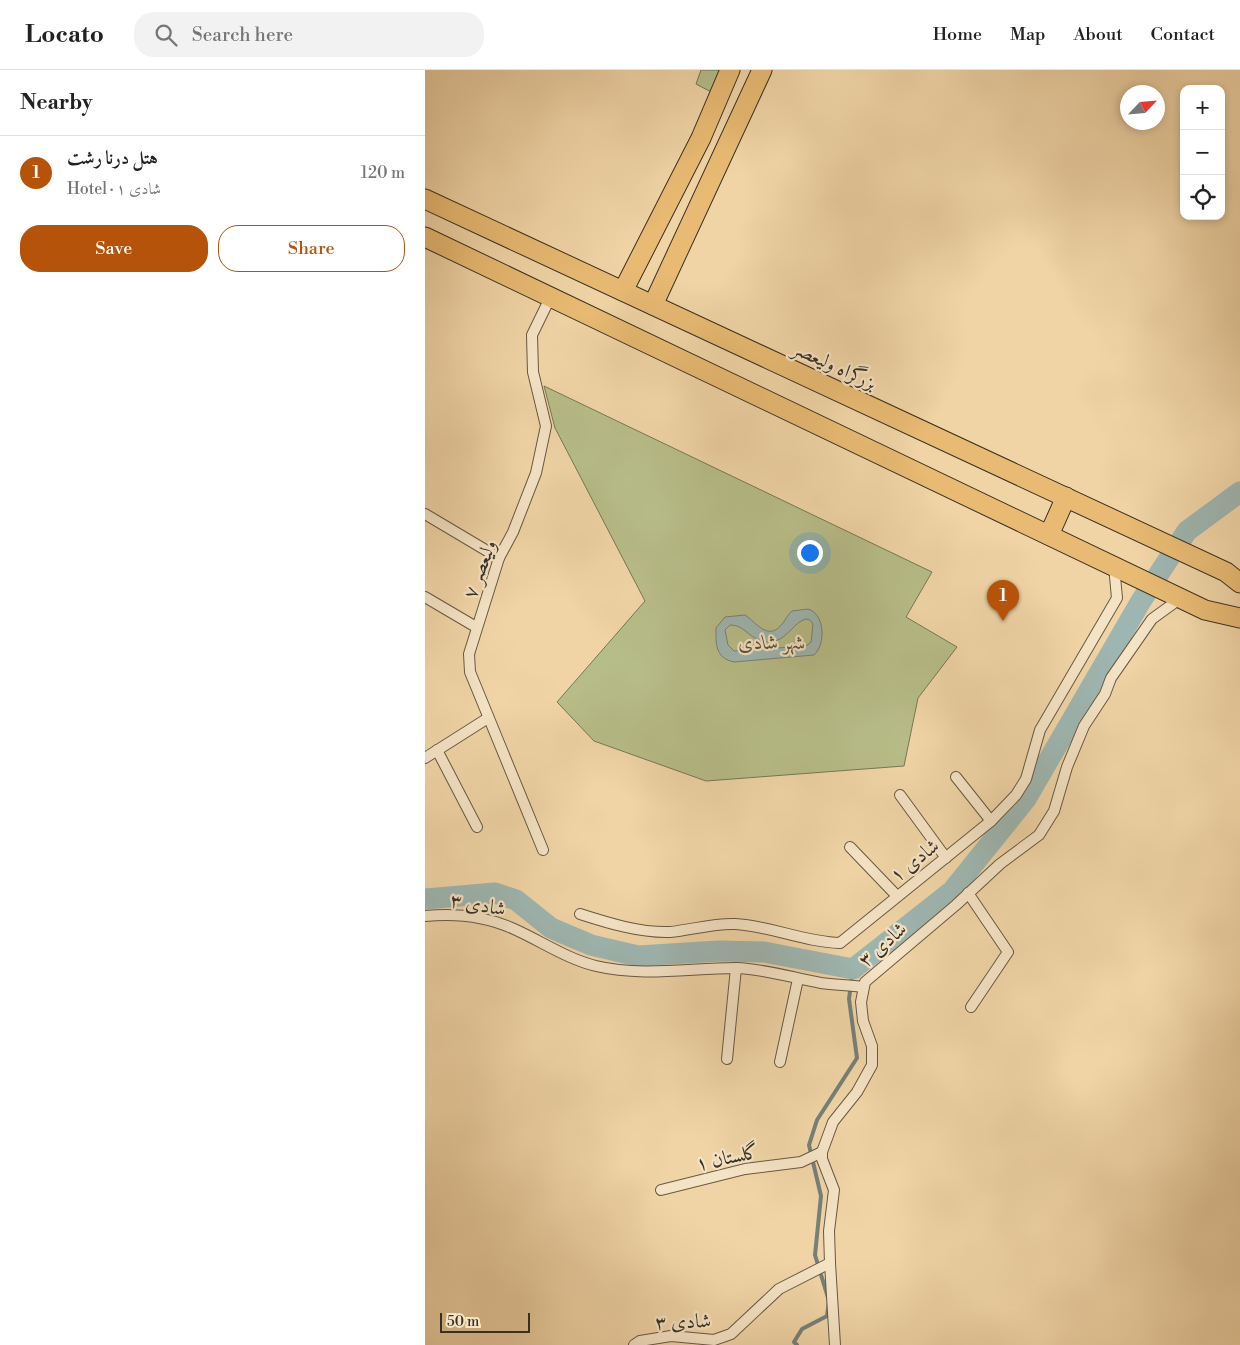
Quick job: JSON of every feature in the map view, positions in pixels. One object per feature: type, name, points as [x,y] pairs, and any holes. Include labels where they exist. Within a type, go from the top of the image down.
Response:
[{"type":"highway","points":[[623,291],[701,138],[730,70]]},
{"type":"highway","points":[[653,305],[759,76],[734,70]]},
{"type":"highway","points":[[701,138],[726,149]]},
{"type":"highway","name":"بزرگراه ولیعصر","points":[[425,199],[1193,556],[1233,577]]},
{"type":"highway","points":[[425,236],[1205,610],[1240,618]]},
{"type":"highway","points":[[1049,534],[1066,497]]},
{"type":"street","name":"ولیعصر ۷","points":[[543,850],[470,672],[469,654],[499,558],[513,532],[536,473],[546,426],[533,372],[532,335],[551,296]]},
{"type":"street","points":[[425,514],[499,558]]},
{"type":"street","name":"شادی ۱","points":[[579,914],[615,925],[668,932],[733,924],[762,928],[819,943],[841,943],[991,820],[1016,795],[1026,779],[1040,730],[1117,598],[1118,568]]},
{"type":"street","points":[[425,597],[476,627]]},
{"type":"street","name":"شادی ۳","points":[[822,1152],[833,1122],[857,1092],[872,1065],[872,1046],[863,1021],[861,1002],[865,982],[1000,864],[1039,835],[1055,811],[1067,767],[1084,726],[1105,694],[1111,678],[1152,619],[1178,597]]},
{"type":"street","points":[[425,758],[488,718]]},
{"type":"street","points":[[437,750],[477,827]]},
{"type":"street","points":[[956,777],[991,820]]},
{"type":"street","points":[[900,795],[946,858]]},
{"type":"street","points":[[850,847],[897,896]]},
{"type":"street","points":[[968,893],[1009,952],[971,1006]]},
{"type":"street","name":"شادی ۳","points":[[425,916],[463,915],[494,921],[513,928],[550,948],[594,966],[612,969],[683,971],[736,968],[770,971],[798,979],[863,987]]},
{"type":"street","points":[[727,1059],[736,968]]},
{"type":"street","points":[[779,1062],[798,979]]},
{"type":"street","points":[[822,1152],[822,1159],[834,1190],[827,1266],[835,1345]]},
{"type":"street","name":"گلستان ۱","points":[[661,1190],[745,1168],[801,1162],[822,1152]]},
{"type":"street","name":"شادی ۳","points":[[634,1345],[640,1341],[671,1336],[714,1343],[731,1334],[779,1289],[827,1266]]},
{"type":"green space","points":[[701,70],[721,70],[715,94],[696,84]]},
{"type":"green space","name":"شهر شادی","points":[[544,386],[932,572],[906,617],[957,647],[918,698],[904,766],[706,781],[594,741],[557,702],[645,601],[555,428]]},
{"type":"water","points":[[808,609],[814,612],[821,623],[821,644],[814,655],[734,662],[720,654],[717,645],[716,628],[725,617],[745,615],[762,629],[772,631],[782,624],[792,611]],"holes":[[[810,620],[813,624],[811,642],[806,646],[734,651],[728,645],[725,630],[730,625],[741,628],[760,641],[767,642],[780,639],[802,621]]]},
{"type":"waterway","points":[[425,899],[495,893],[516,900],[551,928],[591,945],[638,956],[719,951],[764,952],[853,969],[952,891],[1026,799],[1141,601],[1187,531],[1240,492]]},
{"type":"waterway","points":[[797,1345],[794,1342],[802,1329],[827,1316],[829,1301],[815,1255],[821,1196],[809,1145],[817,1120],[857,1058],[849,999],[853,969]]},
{"type":"place","name":"هتل درنا رشت","points":[[1003,621]]}]
